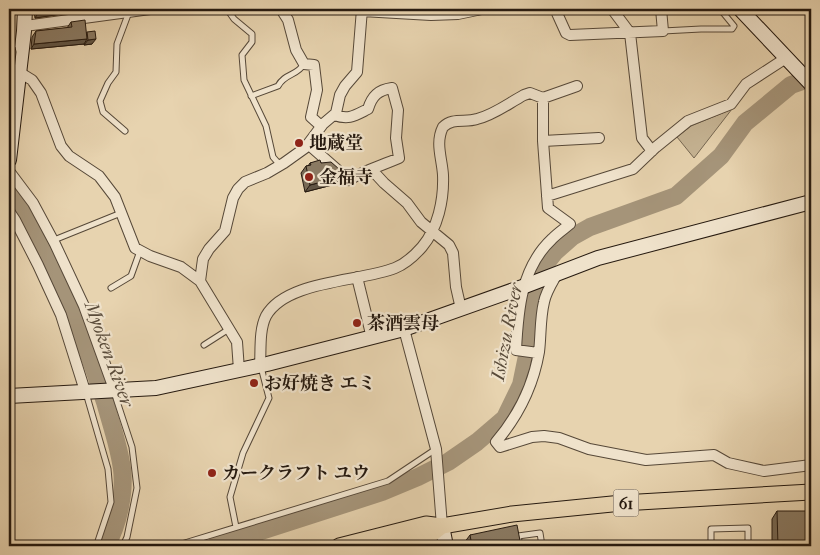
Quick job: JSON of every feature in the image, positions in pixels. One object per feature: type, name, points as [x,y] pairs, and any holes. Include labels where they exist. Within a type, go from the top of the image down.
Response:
[{"type":"main road","name":"61","points":[[339,546],[426,524],[442,526],[512,514],[622,503],[811,492]]},
{"type":"main road","name":"61","points":[[392,546],[428,537],[442,526]]},
{"type":"street","points":[[9,160],[25,26],[25,9]]},
{"type":"street","points":[[25,26],[150,9]]},
{"type":"street","points":[[281,9],[288,20],[296,50],[304,64],[314,65],[317,90],[311,117],[321,126]]},
{"type":"street","points":[[200,281],[203,260],[209,249],[225,231],[233,198],[238,188],[245,182],[280,165],[308,144],[321,126],[336,113],[340,95],[357,72],[362,10],[431,15],[458,14],[482,9]]},
{"type":"street","points":[[552,9],[556,11],[566,33],[570,35],[663,31],[660,9]]},
{"type":"street","points":[[612,9],[630,33],[642,138],[652,152]]},
{"type":"street","points":[[740,9],[811,84]]},
{"type":"street","points":[[547,196],[633,169],[688,121],[730,104],[746,84],[786,58]]},
{"type":"street","points":[[19,72],[32,80],[41,93],[61,146],[69,156],[99,176],[115,197],[135,248],[181,267],[200,281],[237,342],[239,370]]},
{"type":"street","points":[[260,366],[261,344],[266,318],[271,309],[280,300],[298,291],[395,268],[422,247],[433,232],[442,195],[443,175],[438,142],[443,127],[451,121],[474,120],[485,117],[530,93],[542,98],[577,86]]},
{"type":"street","points":[[308,144],[349,180],[366,169],[372,170],[399,158],[396,138],[398,110],[392,88],[375,94],[368,109],[356,115],[345,119],[334,115]]},
{"type":"street","points":[[538,353],[516,350],[517,321],[524,286],[537,256],[552,239],[570,224],[548,208],[542,98]]},
{"type":"street","points":[[543,141],[599,138]]},
{"type":"street","points":[[372,170],[407,204],[421,222],[449,245],[453,253],[456,287],[462,309]]},
{"type":"street","points":[[9,171],[33,203],[53,240],[84,306],[112,390]]},
{"type":"street","points":[[9,396],[156,388],[260,366],[404,329],[598,258],[811,202]]},
{"type":"street","points":[[9,211],[38,264],[61,315],[86,391]]},
{"type":"street","points":[[556,274],[544,302],[534,374],[512,423],[496,442],[500,447],[532,437],[544,436],[559,438],[589,449],[646,460],[714,455],[728,463],[764,471],[811,465]]},
{"type":"street","points":[[357,277],[372,338]]},
{"type":"street","points":[[404,329],[437,452],[442,526],[446,546]]},
{"type":"lane","points":[[228,9],[234,19],[252,34],[252,42],[242,55],[244,80],[266,126],[273,156],[280,165]]},
{"type":"lane","points":[[663,31],[701,28],[732,29],[734,26],[720,9]]},
{"type":"lane","points":[[125,131],[103,112],[100,101],[108,83],[116,72],[117,44],[129,12]]},
{"type":"lane","points":[[251,96],[278,86],[282,79],[300,70],[304,64]]},
{"type":"lane","points":[[53,240],[121,213]]},
{"type":"lane","points":[[111,288],[131,276],[140,251]]},
{"type":"lane","points":[[204,345],[229,329]]},
{"type":"lane","points":[[236,527],[230,498],[243,453],[269,398],[260,366]]},
{"type":"lane","points":[[112,390],[132,447],[137,488],[127,537],[123,546]]},
{"type":"lane","points":[[86,391],[108,469],[111,502],[98,541],[94,546]]},
{"type":"lane","points":[[175,546],[388,481],[437,452]]},
{"type":"lane","points":[[711,546],[711,529],[748,528],[748,546]]},
{"type":"lane","points":[[520,546],[518,536],[540,533],[542,546]]},
{"type":"shaded area","points":[[732,109],[694,158],[677,137],[691,126]]},
{"type":"building","points":[[85,20],[87,39],[34,44],[36,31],[72,27],[71,22]]},
{"type":"building","points":[[95,31],[96,39],[88,40],[87,32]]},
{"type":"building","points":[[15,47],[14,70],[9,72],[9,48]]},
{"type":"building","points":[[320,160],[321,163],[331,162],[339,169],[341,177],[310,185],[306,166]]},
{"type":"building","points":[[777,511],[811,511],[811,546],[778,546]]},
{"type":"building","points":[[517,525],[521,546],[472,546],[470,535]]},
{"type":"waterway","name":"Ishizu River","points":[[215,546],[382,492],[448,462],[477,442],[505,418],[521,385],[527,356],[535,289],[544,266],[555,252],[572,237],[590,227],[676,196],[721,156],[745,123],[791,85],[811,78]]},
{"type":"waterway","name":"Myoken River","points":[[9,187],[34,227],[61,284],[92,363],[115,435],[123,478],[117,519],[106,546]]},
{"type":"place","name":"地蔵堂","points":[[299,143]]},
{"type":"place","name":"金福寺","points":[[309,177]]},
{"type":"place","name":"茶酒雲母","points":[[357,323]]},
{"type":"place","name":"お好焼き エミ","points":[[254,383]]},
{"type":"place","name":"カークラフト ユウ","points":[[212,473]]}]
